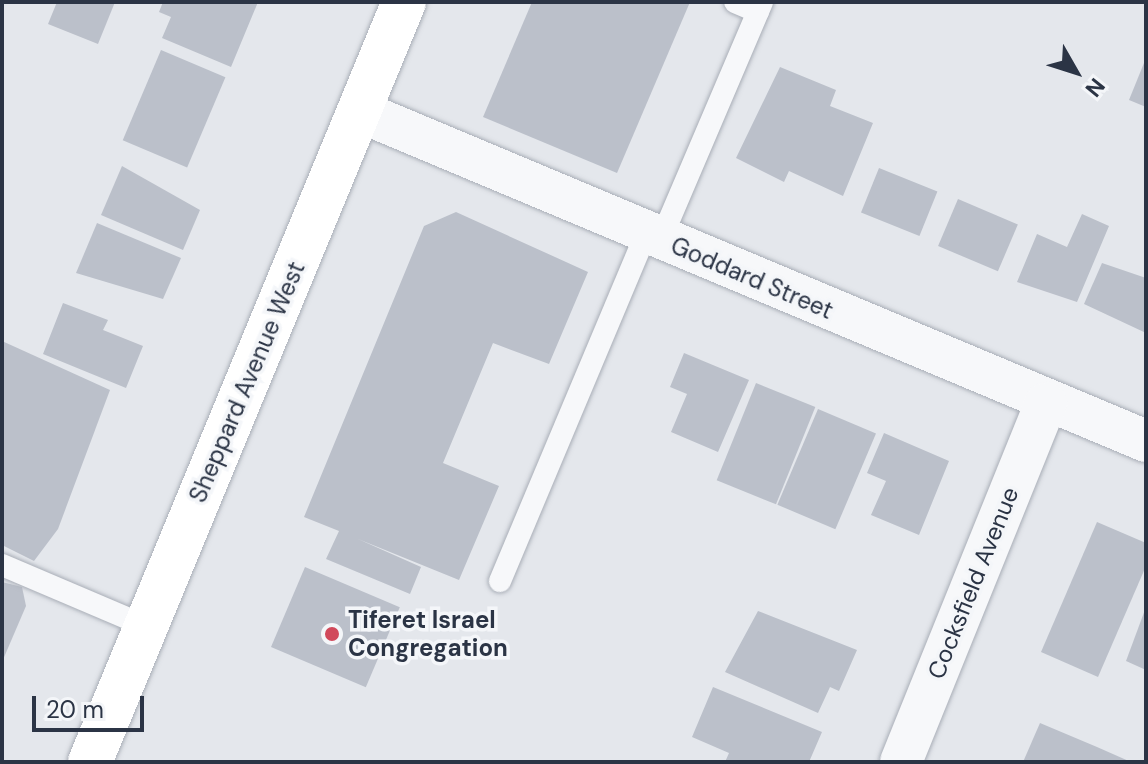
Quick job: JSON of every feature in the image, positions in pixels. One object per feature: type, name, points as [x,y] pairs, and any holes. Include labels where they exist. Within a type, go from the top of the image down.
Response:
[{"type":"main road","name":"Sheppard Avenue West","points":[[90,762],[404,2]]},
{"type":"street","name":"Goddard Street","points":[[359,111],[1046,403],[1146,441]]},
{"type":"street","name":"Cocksfield Avenue","points":[[901,762],[1046,403]]},
{"type":"lane","points":[[500,581],[653,236],[760,7],[735,2]]},
{"type":"lane","points":[[2,565],[146,626]]},
{"type":"building","points":[[57,2],[115,2],[98,44],[48,24]]},
{"type":"building","points":[[163,2],[258,2],[231,67],[162,38],[171,17],[159,12]]},
{"type":"building","points":[[532,2],[690,2],[617,173],[483,117]]},
{"type":"building","points":[[161,50],[225,77],[187,168],[123,140]]},
{"type":"building","points":[[1146,58],[1146,107],[1129,100]]},
{"type":"building","points":[[780,67],[836,90],[830,106],[873,123],[843,196],[789,171],[784,182],[736,158]]},
{"type":"building","points":[[122,166],[200,210],[183,250],[101,215]]},
{"type":"building","points":[[879,168],[937,192],[919,236],[861,213]]},
{"type":"building","points":[[958,199],[1018,224],[998,271],[938,246]]},
{"type":"building","points":[[456,212],[588,272],[549,364],[493,343],[443,463],[499,486],[459,580],[358,539],[421,567],[410,594],[326,559],[339,531],[304,517],[424,226]]},
{"type":"building","points":[[1082,214],[1109,226],[1077,302],[1017,282],[1037,234],[1067,247]]},
{"type":"building","points":[[97,223],[181,258],[163,299],[76,273]]},
{"type":"building","points":[[1102,263],[1146,278],[1146,333],[1084,304]]},
{"type":"building","points":[[63,303],[108,320],[103,330],[143,346],[126,388],[43,354]]},
{"type":"building","points":[[2,341],[110,390],[58,529],[34,561],[2,545]]},
{"type":"building","points":[[684,353],[749,380],[718,452],[671,432],[687,394],[670,387]]},
{"type":"building","points":[[756,383],[815,407],[776,504],[717,480]]},
{"type":"building","points":[[818,409],[876,434],[835,529],[777,505]]},
{"type":"building","points":[[884,433],[949,461],[919,535],[871,515],[886,481],[867,473]]},
{"type":"building","points":[[1097,522],[1146,543],[1146,566],[1098,677],[1041,652]]},
{"type":"building","name":"Tiferet Israel Congregation","points":[[305,567],[400,607],[366,687],[271,647]]},
{"type":"building","points":[[2,582],[22,587],[26,606],[2,662]]},
{"type":"building","points":[[1146,607],[1146,670],[1126,661]]},
{"type":"building","points":[[758,611],[857,650],[839,691],[830,687],[818,713],[725,672]]},
{"type":"building","points":[[713,687],[822,732],[809,762],[725,762],[729,753],[692,737]]},
{"type":"building","points":[[1040,723],[1097,747],[1131,762],[1023,762]]},
{"type":"place","name":"Tiferet Israel Congregation","points":[[332,634]]}]
